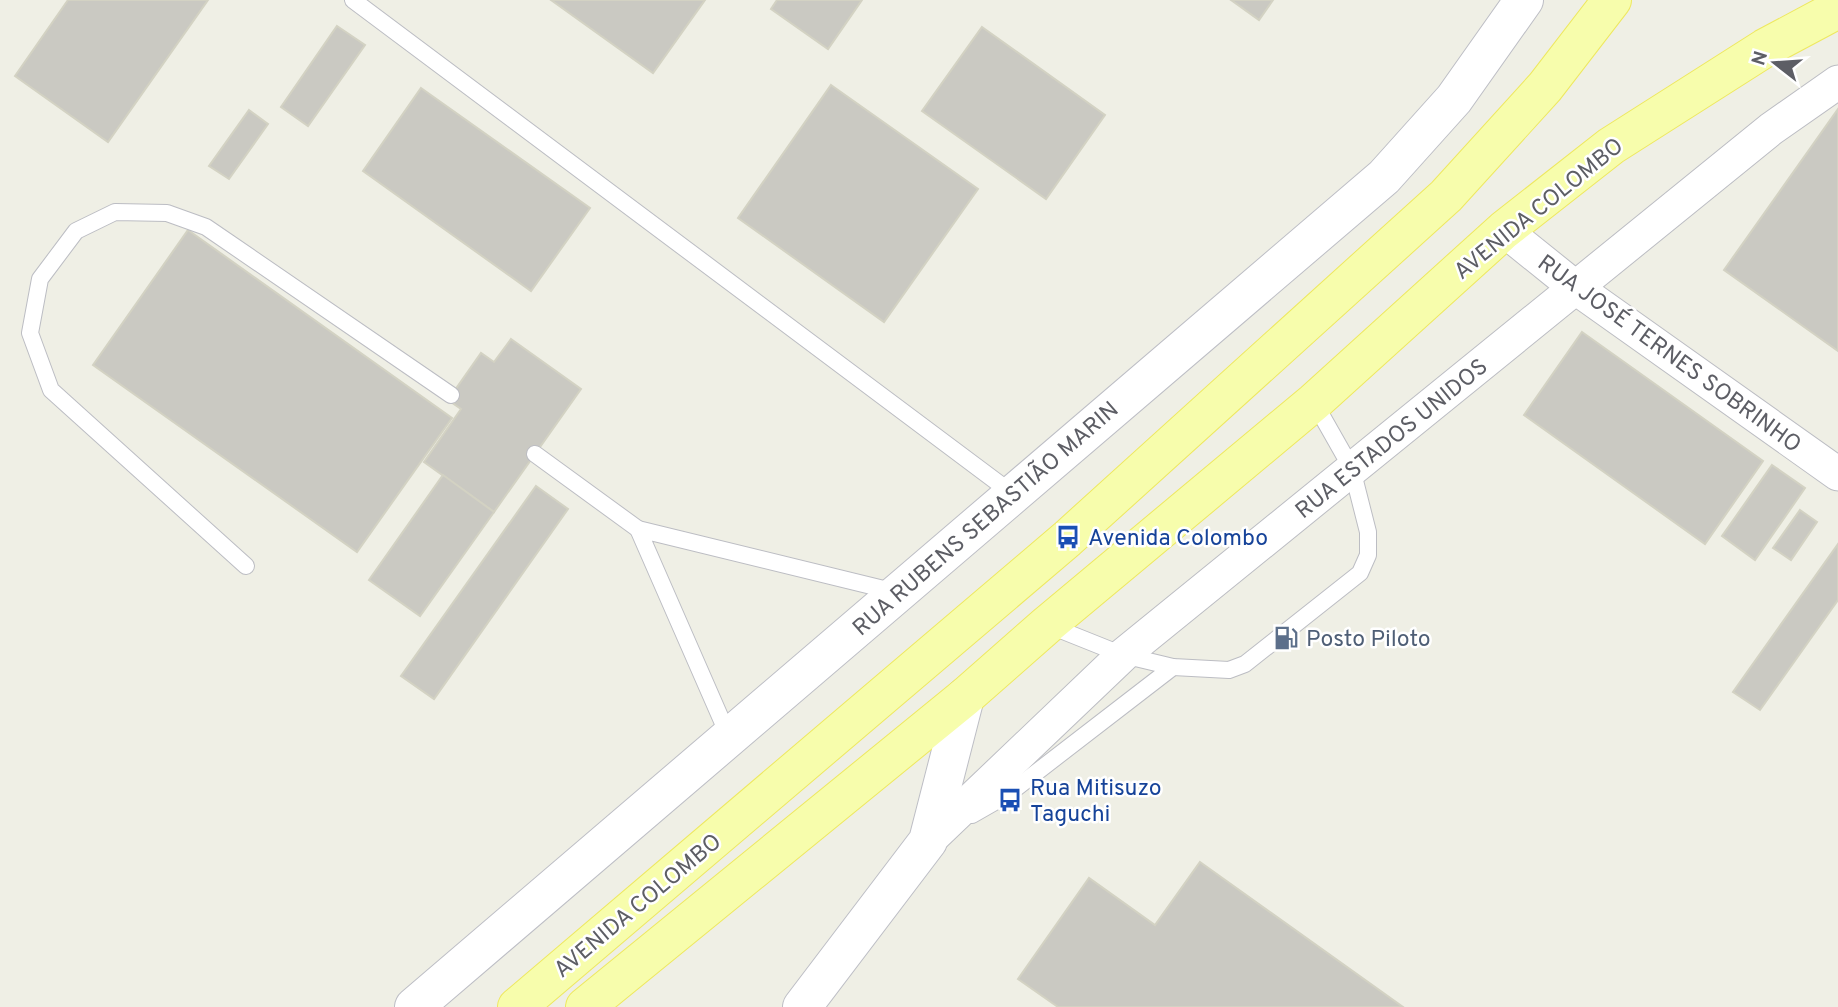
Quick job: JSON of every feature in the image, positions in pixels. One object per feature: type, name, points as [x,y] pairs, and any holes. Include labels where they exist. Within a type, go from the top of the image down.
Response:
[{"type":"main road","name":"AVENIDA COLOMBO","points":[[517,1007],[1067,539],[1446,196],[1545,87],[1612,0]]},
{"type":"main road","name":"AVENIDA COLOMBO","points":[[585,1007],[965,697],[1048,624],[1314,402],[1504,230],[1622,139],[1765,48],[1838,9]]},
{"type":"street","name":"RUA RUBENS SEBASTIÃO MARIN","points":[[414,1007],[1384,177],[1454,99],[1524,0]]},
{"type":"street","name":"RUA ESTADOS UNIDOS","points":[[928,841],[1124,655],[1771,129],[1838,82]]},
{"type":"street","name":"RUA JOSÉ TERNES SOBRINHO","points":[[1504,230],[1576,288],[1838,474]]},
{"type":"street","points":[[802,1007],[928,841],[965,697]]},
{"type":"lane","points":[[353,0],[1013,494]]},
{"type":"lane","points":[[246,566],[51,390],[30,333],[40,279],[76,231],[115,212],[167,213],[206,227],[451,396]]},
{"type":"lane","points":[[1048,624],[1124,655],[1172,667],[1229,670],[1245,664],[1360,573],[1368,555],[1368,532],[1352,469],[1314,402]]},
{"type":"lane","points":[[535,454],[638,529],[898,592]]},
{"type":"lane","points":[[638,529],[729,737]]},
{"type":"lane","points":[[928,841],[1007,795],[1172,667]]},
{"type":"building","points":[[68,0],[208,0],[108,142],[15,76]]},
{"type":"building","points":[[551,0],[705,0],[653,73]]},
{"type":"building","points":[[777,0],[862,0],[828,49],[771,9]]},
{"type":"building","points":[[1231,0],[1273,0],[1259,20]]},
{"type":"building","points":[[337,26],[365,45],[308,126],[281,107]]},
{"type":"building","points":[[982,27],[1105,115],[1046,199],[922,111]]},
{"type":"building","points":[[831,85],[978,189],[884,322],[738,218]]},
{"type":"building","points":[[421,88],[590,208],[531,291],[363,171]]},
{"type":"building","points":[[1838,109],[1838,351],[1724,270]]},
{"type":"building","points":[[249,110],[268,124],[229,179],[209,166]]},
{"type":"building","points":[[188,230],[452,418],[357,552],[93,365]]},
{"type":"building","points":[[1582,332],[1763,461],[1705,544],[1524,415]]},
{"type":"building","points":[[511,339],[581,389],[494,512],[424,462],[461,409],[448,400],[481,353],[494,362]]},
{"type":"building","points":[[1772,465],[1805,488],[1755,560],[1722,536]]},
{"type":"building","points":[[443,475],[494,512],[420,616],[369,580]]},
{"type":"building","points":[[536,486],[568,509],[434,699],[401,676]]},
{"type":"building","points":[[1800,510],[1817,522],[1791,560],[1773,548]]},
{"type":"building","points":[[1838,544],[1838,600],[1760,710],[1733,692]]},
{"type":"building","points":[[1200,862],[1403,1007],[1058,1007],[1018,979],[1089,878],[1155,925]]},
{"type":"place","name":"Avenida Colombo","points":[[1068,537]]},
{"type":"place","name":"Posto Piloto","points":[[1286,638]]},
{"type":"place","name":"Rua Mitisuzo Taguchi","points":[[1010,800]]}]
